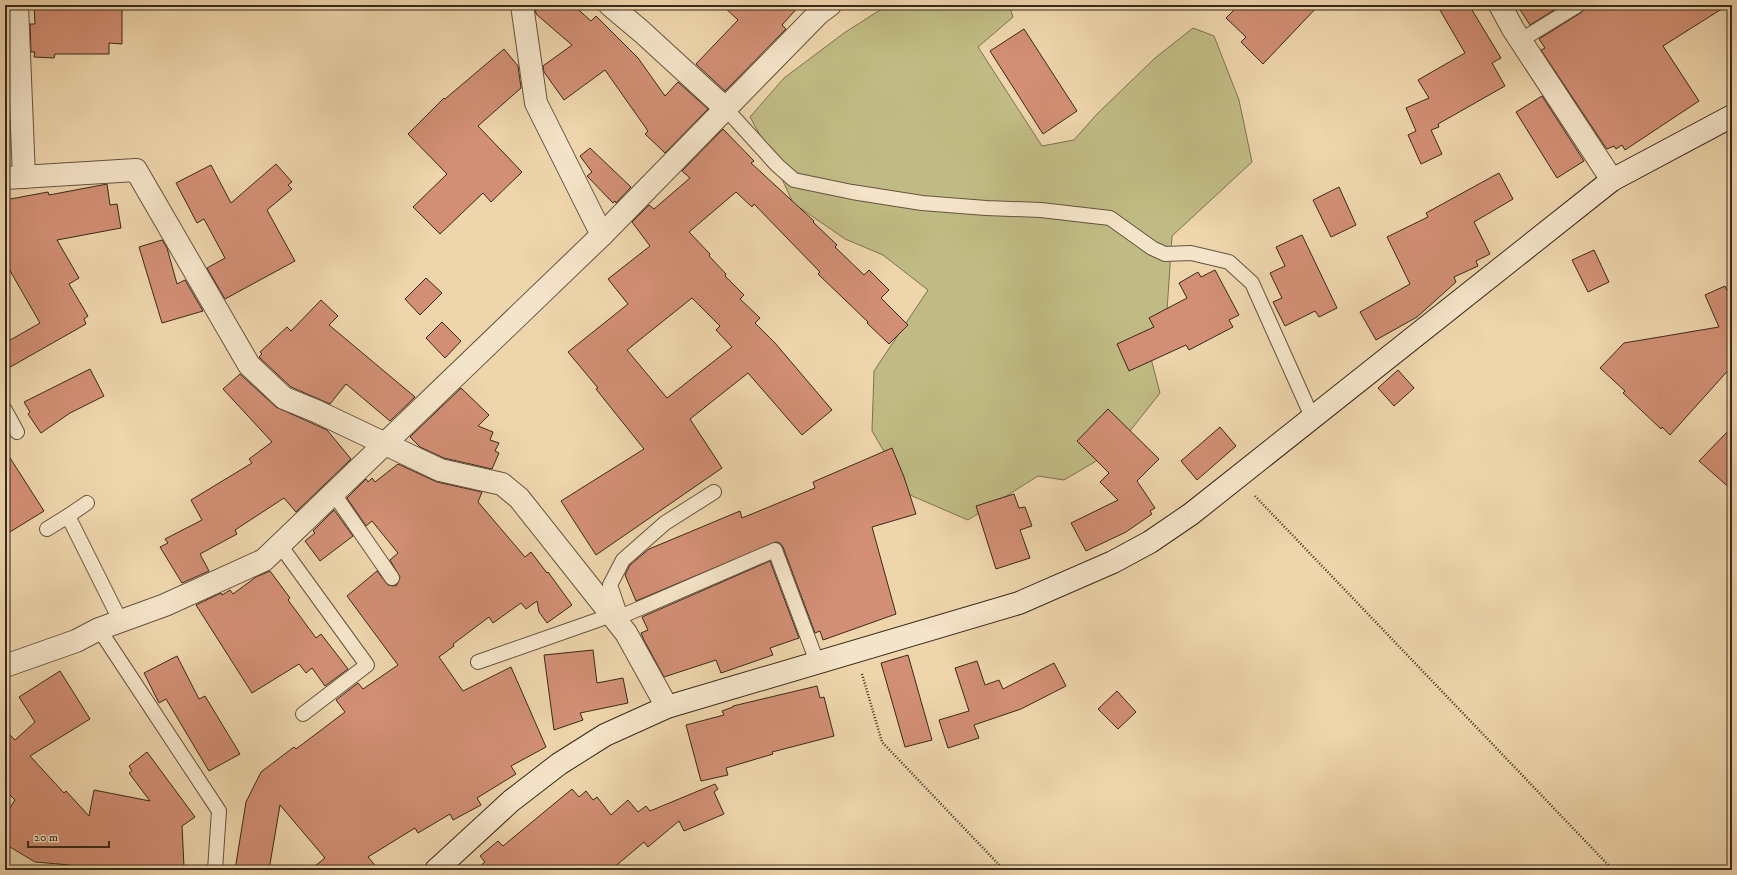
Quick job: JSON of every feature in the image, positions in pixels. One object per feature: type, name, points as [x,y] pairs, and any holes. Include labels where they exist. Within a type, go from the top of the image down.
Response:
[{"type":"street","points":[[17,5],[14,177],[136,170],[249,365],[284,398],[316,411],[440,470],[502,484],[519,498],[535,516],[620,622],[668,707]]},
{"type":"street","points":[[522,5],[536,103],[602,235]]},
{"type":"street","points":[[610,5],[642,32],[726,109]]},
{"type":"street","points":[[5,666],[76,641],[99,629],[165,605],[264,560],[602,235],[818,14],[830,5]]},
{"type":"street","points":[[1500,5],[1513,29],[1612,180]]},
{"type":"street","points":[[436,870],[511,801],[559,764],[605,735],[668,707],[1019,603],[1082,576],[1150,542],[1191,514],[1612,180],[1732,116]]},
{"type":"lane","points":[[1521,40],[1578,5]]},
{"type":"lane","points":[[726,109],[794,180],[852,192],[922,203],[986,208],[1041,210],[1110,218],[1152,248],[1165,254],[1191,253],[1229,262],[1252,283],[1312,417]]},
{"type":"lane","points":[[5,410],[17,432]]},
{"type":"lane","points":[[620,622],[610,585],[623,560],[665,523],[714,492]]},
{"type":"lane","points":[[334,494],[392,578]]},
{"type":"lane","points":[[47,529],[87,503]]},
{"type":"lane","points":[[68,516],[121,622]]},
{"type":"lane","points":[[280,545],[367,665],[303,714]]},
{"type":"lane","points":[[478,662],[620,622],[775,550],[817,662]]},
{"type":"lane","points":[[99,629],[219,811],[215,870]]},
{"type":"path","points":[[1237,476],[1613,870]]},
{"type":"path","points":[[856,652],[882,742],[1004,870]]},
{"type":"shaded area","points":[[886,5],[1009,5],[1013,17],[978,47],[1042,146],[1074,140],[1097,114],[1155,58],[1193,28],[1214,36],[1239,100],[1252,162],[1172,236],[1167,311],[1146,339],[1160,393],[1115,450],[1064,480],[1038,476],[968,520],[910,495],[872,431],[874,371],[928,290],[883,255],[845,239],[793,203],[772,157],[750,117],[784,78],[844,33]]},
{"type":"building","points":[[34,5],[122,5],[122,44],[109,43],[109,54],[55,54],[54,58],[34,57],[35,52],[31,52],[30,24],[35,24]]},
{"type":"building","points":[[535,5],[573,5],[591,21],[596,16],[638,58],[665,96],[678,82],[708,109],[665,153],[645,134],[648,131],[605,70],[564,100],[544,72],[543,66],[572,45],[536,14]]},
{"type":"building","points":[[722,5],[800,5],[782,25],[786,29],[725,91],[696,64],[738,20]]},
{"type":"building","points":[[1239,5],[1319,5],[1263,64],[1241,42],[1246,37],[1226,18]]},
{"type":"building","points":[[1437,5],[1469,5],[1501,58],[1492,63],[1505,86],[1438,124],[1439,127],[1431,130],[1442,154],[1421,164],[1408,135],[1416,131],[1406,108],[1429,98],[1418,80],[1465,53]]},
{"type":"building","points":[[1517,5],[1562,5],[1530,25]]},
{"type":"building","points":[[1586,5],[1728,5],[1663,46],[1699,101],[1625,150],[1622,145],[1616,149],[1614,146],[1607,149],[1606,148],[1541,50],[1545,48],[1539,39],[1582,12]]},
{"type":"building","points":[[1024,29],[1077,111],[1043,134],[990,51]]},
{"type":"building","points":[[504,49],[518,66],[521,88],[478,126],[522,172],[491,202],[483,193],[440,234],[413,207],[447,174],[408,134],[444,98],[445,99]]},
{"type":"building","points":[[1542,96],[1584,161],[1557,178],[1516,112]]},
{"type":"building","points":[[723,129],[754,161],[751,163],[814,221],[813,222],[837,245],[835,247],[864,275],[869,270],[889,290],[881,298],[908,325],[889,344],[818,274],[820,272],[754,204],[752,207],[736,192],[689,232],[710,254],[709,256],[726,274],[725,276],[744,295],[740,299],[760,318],[755,323],[775,343],[832,410],[802,435],[748,373],[690,419],[722,468],[596,555],[561,501],[644,449],[596,389],[598,388],[568,352],[628,304],[608,279],[650,246],[632,222],[649,205],[654,209],[690,178],[682,171]],"holes":[[[692,298],[720,326],[716,330],[732,347],[667,398],[627,350]]]},
{"type":"building","points":[[590,148],[631,187],[616,203],[615,201],[613,203],[587,176],[592,172],[580,156]]},
{"type":"building","points":[[276,164],[292,182],[288,185],[292,189],[267,210],[295,261],[225,299],[207,268],[225,258],[204,219],[197,223],[176,183],[211,165],[231,203]]},
{"type":"building","points":[[1499,173],[1513,199],[1474,222],[1490,254],[1476,261],[1478,266],[1454,277],[1456,282],[1417,317],[1376,340],[1360,312],[1410,284],[1387,237],[1428,217],[1426,213]]},
{"type":"building","points":[[107,184],[110,205],[117,204],[121,228],[57,240],[79,278],[69,284],[88,316],[84,319],[86,324],[5,370],[5,343],[40,323],[5,262],[5,200],[48,192],[49,195]]},
{"type":"building","points":[[1339,187],[1356,225],[1331,237],[1313,200]]},
{"type":"building","points":[[1302,235],[1337,308],[1319,317],[1315,311],[1285,326],[1273,302],[1282,298],[1270,273],[1285,266],[1276,247]]},
{"type":"building","points":[[162,240],[167,248],[177,284],[185,280],[203,311],[162,323],[139,247]]},
{"type":"building","points":[[1594,250],[1609,282],[1588,292],[1572,260]]},
{"type":"building","points":[[1215,270],[1239,315],[1229,320],[1233,327],[1189,350],[1186,345],[1129,371],[1117,344],[1154,327],[1149,318],[1187,298],[1179,283],[1198,272],[1201,277]]},
{"type":"building","points":[[426,278],[442,293],[420,315],[405,299]]},
{"type":"building","points":[[1725,286],[1732,301],[1732,366],[1670,435],[1662,427],[1661,429],[1623,393],[1625,391],[1600,368],[1624,343],[1719,327],[1705,295]]},
{"type":"building","points":[[321,300],[338,316],[329,325],[415,397],[390,421],[346,384],[330,404],[291,387],[259,357],[262,354],[260,352],[287,327],[291,331]]},
{"type":"building","points":[[442,322],[461,341],[445,358],[426,338]]},
{"type":"building","points":[[90,369],[104,396],[70,413],[41,433],[28,414],[30,412],[24,402]]},
{"type":"building","points":[[1398,370],[1414,388],[1394,406],[1378,388]]},
{"type":"building","points":[[240,374],[276,407],[327,430],[351,459],[296,512],[284,498],[235,530],[237,534],[200,554],[209,571],[182,583],[160,547],[168,543],[165,539],[202,520],[191,500],[252,463],[249,459],[272,442],[223,389]]},
{"type":"building","points":[[461,388],[489,415],[478,426],[493,432],[490,440],[499,443],[495,451],[499,453],[492,469],[444,458],[420,447],[410,437]]},
{"type":"building","points":[[1108,409],[1159,459],[1137,481],[1155,508],[1150,511],[1152,514],[1126,532],[1086,551],[1071,523],[1118,500],[1100,482],[1109,473],[1077,441]]},
{"type":"building","points":[[1220,427],[1236,446],[1197,480],[1181,461]]},
{"type":"building","points":[[1732,427],[1732,490],[1699,461]]},
{"type":"building","points":[[892,448],[904,477],[916,514],[872,527],[896,614],[823,640],[820,631],[815,633],[783,547],[780,543],[776,542],[636,601],[625,575],[630,565],[649,549],[740,511],[742,518],[815,488],[813,482]]},
{"type":"building","points":[[5,450],[44,511],[5,535]]},
{"type":"building","points":[[398,464],[437,482],[482,492],[478,502],[525,557],[531,552],[547,573],[548,572],[572,605],[547,623],[539,612],[537,601],[526,609],[521,603],[493,623],[489,617],[453,644],[454,646],[439,657],[463,691],[511,667],[546,747],[511,766],[516,774],[477,798],[481,805],[453,820],[450,814],[418,833],[415,828],[368,857],[379,870],[310,870],[325,858],[280,805],[269,870],[235,870],[246,802],[261,772],[294,747],[296,749],[345,712],[336,700],[358,683],[363,689],[398,665],[347,596],[377,571],[388,585],[397,585],[400,577],[390,560],[398,553],[372,521],[366,526],[347,498],[366,479],[368,482],[372,478],[375,482]]},
{"type":"building","points":[[1014,494],[1019,508],[1025,507],[1032,526],[1020,530],[1030,558],[996,569],[976,506]]},
{"type":"building","points":[[334,510],[353,536],[320,561],[305,541],[315,533],[313,531]]},
{"type":"building","points":[[770,561],[799,638],[770,648],[773,655],[721,673],[716,660],[664,677],[641,633],[648,630],[642,617]]},
{"type":"building","points":[[270,571],[290,598],[288,600],[316,638],[321,634],[348,669],[325,686],[312,668],[306,673],[299,664],[252,693],[196,605],[221,593],[222,595],[230,590],[233,594],[256,577]]},
{"type":"building","points":[[593,650],[597,683],[623,678],[628,703],[580,713],[583,720],[554,730],[544,655]]},
{"type":"building","points":[[908,655],[932,740],[905,747],[881,663]]},
{"type":"building","points":[[177,656],[199,699],[205,696],[240,754],[209,771],[166,699],[159,703],[144,673]]},
{"type":"building","points":[[977,661],[985,685],[999,680],[1003,689],[1054,663],[1066,686],[1021,709],[974,725],[979,738],[948,748],[939,720],[969,711],[955,668]]},
{"type":"building","points":[[60,671],[90,719],[30,756],[64,793],[66,791],[89,816],[94,790],[150,801],[129,773],[132,771],[129,766],[147,752],[195,817],[182,826],[184,867],[176,867],[177,870],[70,870],[70,865],[35,862],[5,844],[5,815],[15,800],[5,790],[5,730],[15,740],[35,722],[19,697]]},
{"type":"building","points":[[817,686],[820,698],[824,697],[834,736],[772,752],[773,754],[726,768],[728,775],[701,781],[686,725],[724,715],[722,711],[733,706]]},
{"type":"building","points":[[1117,691],[1136,712],[1118,729],[1098,709]]},
{"type":"building","points":[[715,784],[718,789],[714,792],[724,814],[684,831],[679,821],[648,847],[644,842],[611,870],[475,870],[485,862],[480,856],[498,841],[503,846],[572,789],[579,797],[586,791],[593,800],[597,797],[611,815],[628,800],[638,812],[646,806],[650,811]]}]
